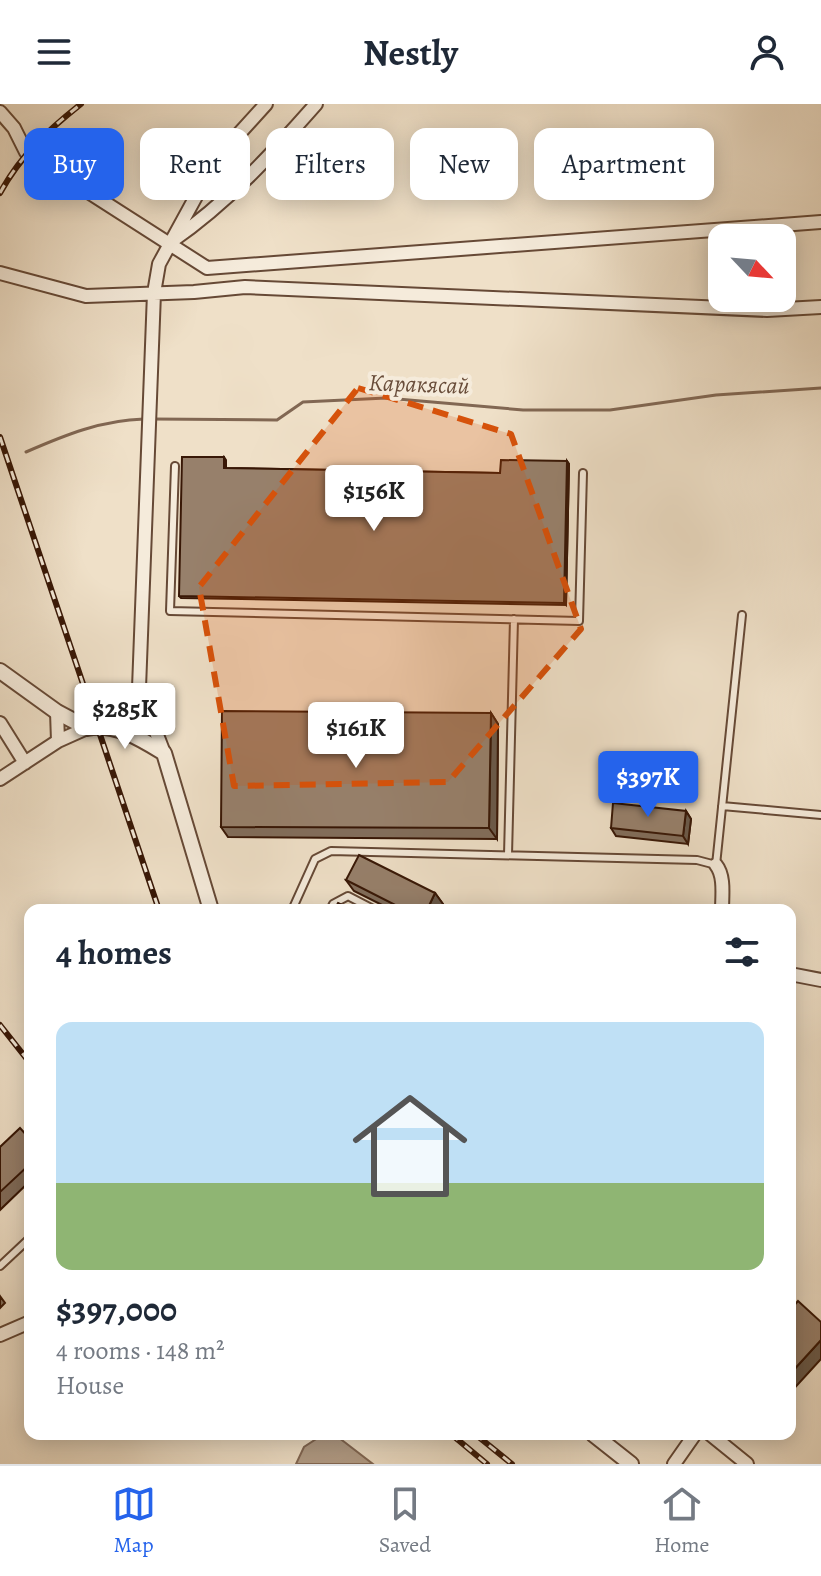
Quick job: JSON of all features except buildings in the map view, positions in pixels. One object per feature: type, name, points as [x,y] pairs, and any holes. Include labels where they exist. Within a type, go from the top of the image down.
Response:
[{"type":"street","points":[[209,904],[164,753],[139,688],[154,293],[159,264],[217,158],[266,104]]},
{"type":"street","points":[[170,243],[207,217],[316,104]]},
{"type":"street","points":[[0,112],[14,128],[26,152],[207,268],[821,222]]},
{"type":"street","points":[[0,273],[86,296],[245,287],[767,310],[821,307]]},
{"type":"street","points":[[0,671],[57,712],[92,727],[133,734],[164,753]]},
{"type":"street","points":[[0,779],[58,741],[113,720],[127,707],[139,688]]},
{"type":"street","points":[[57,712],[58,741]]},
{"type":"street","points":[[0,723],[25,763]]},
{"type":"street","points":[[716,865],[720,870],[722,904]]},
{"type":"street","points":[[796,975],[821,980]]},
{"type":"street","points":[[0,1335],[24,1325]]},
{"type":"street","points":[[601,1440],[631,1464]]},
{"type":"street","points":[[674,1464],[691,1440]]},
{"type":"street","points":[[717,1440],[747,1464]]},
{"type":"lane","points":[[175,466],[170,611],[579,621],[583,473]]},
{"type":"lane","points":[[295,904],[315,859],[331,851],[697,860],[716,865],[742,615]]},
{"type":"lane","points":[[508,855],[514,619]]},
{"type":"lane","points":[[722,806],[821,815]]},
{"type":"lane","points":[[333,904],[348,896],[363,904]]},
{"type":"lane","points":[[0,1266],[24,1244]]},
{"type":"highlighted area","points":[[358,388],[511,434],[581,629],[448,782],[234,786],[199,587]]},
{"type":"shaded area","points":[[315,1440],[342,1440],[373,1464],[296,1464],[304,1447]]},
{"type":"waterway","name":"Каракясай","points":[[152,419],[277,420],[303,402],[386,398],[523,410],[610,410],[716,395],[821,388]]},
{"type":"waterway","name":"Каракясай","points":[[26,452],[98,425],[144,419]]},
{"type":"railway","points":[[0,193],[36,144],[81,104]]},
{"type":"railway","points":[[0,437],[157,904]]},
{"type":"railway","points":[[0,1025],[24,1055]]},
{"type":"railway","points":[[458,1440],[487,1464]]},
{"type":"railway","points":[[482,1440],[512,1464]]}]
